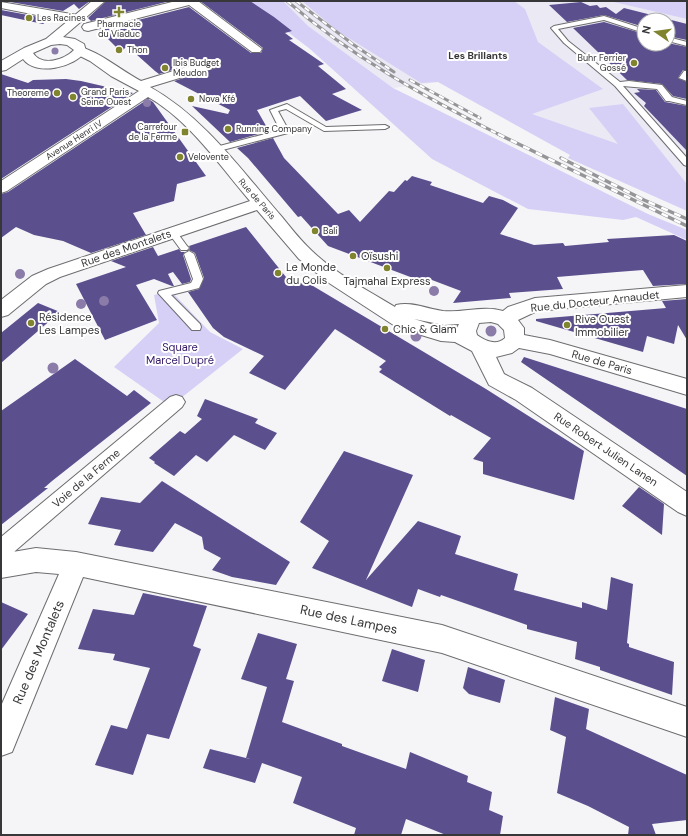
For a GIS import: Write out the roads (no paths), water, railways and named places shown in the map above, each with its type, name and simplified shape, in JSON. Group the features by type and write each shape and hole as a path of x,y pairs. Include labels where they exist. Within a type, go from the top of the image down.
{"street":[{"path":"50,42 99,1"},
{"path":"1,68 29,57 50,64 65,62 77,56 78,47 88,27 107,1"},
{"path":"88,27 190,1 256,49"},
{"path":"1,5 77,19"},
{"path":"1,76 29,57 38,45 50,42 69,42 78,47"},
{"name":"Rue de Paris","path":"78,47 116,73 165,101 180,113 215,150 305,255 336,278 405,323 441,334 456,335 475,343"},
{"name":"Rue de Paris","path":"65,62 116,73"},
{"path":"144,89 214,64"},
{"name":"Avenue Henri IV","path":"1,188 144,89"},
{"name":"Rue des Montalets","path":"2,307 39,280 54,273 260,203"},
{"name":"Rue du Docteur Arnaudet","path":"505,319 515,312 535,305 687,291"},
{"name":"Rue de Paris","path":"378,305 444,318 471,317"},
{"path":"491,315 505,319 514,328 511,344 494,350 475,343 466,331 471,317 491,315"},
{"name":"Rue Robert Julien Lanen","path":"475,343 496,379 524,394 687,505"},
{"name":"Rue de Paris","path":"511,344 550,347 687,387"},
{"name":"Rue Robert Julien Lanen","path":"511,344 509,370 524,394"},
{"name":"Voie de la Ferme","path":"1,559 8,544 176,402"},
{"name":"Rue des Lampes","path":"1,566 36,560 76,564 442,638 687,722"},
{"name":"Rue des Montalets","path":"1,742 76,564"}],"lane":[{"path":"636,28 604,18 554,28 566,42 618,84 687,163"},
{"path":"676,41 687,44"},
{"path":"687,73 683,78 687,79"},
{"path":"618,84 659,87 669,99 687,102"},
{"path":"215,150 285,131 274,110 287,106 324,129 385,128"},
{"path":"173,233 186,251 198,279 195,286 163,293 196,327"}],"railway":[{"path":"287,1 363,58 416,90 499,135"},
{"path":"296,1 354,45 394,72"},
{"path":"410,80 480,118"},
{"path":"499,135 687,226"},
{"path":"561,158 644,200 687,219"}],"place":[{"name":"Pharmacie du Viaduc","path":"119,12"},
{"name":"Les Racines","path":"29,18"},
{"name":"Thon","path":"119,50"},
{"name":"Buhr Ferrier Gossé","path":"634,63"},
{"name":"Ibis Budget Meudon","path":"165,68"},
{"name":"Theoreme","path":"57,93"},
{"name":"Grand Paris Seine Ouest","path":"73,97"},
{"name":"Nova Kfé","path":"191,99"},
{"name":"Running Company","path":"228,129"},
{"name":"Carrefour de la Ferme","path":"185,132"},
{"name":"Velovente","path":"180,157"},
{"name":"Bali","path":"315,231"},
{"name":"Oïsushi","path":"353,256"},
{"name":"Tajmahal Express","path":"387,268"},
{"name":"Le Monde du Colis","path":"278,273"},
{"name":"Résidence Les Lampes","path":"31,323"},
{"name":"Rive Ouest Immobilier","path":"567,325"},
{"name":"Chic & Glam","path":"385,329"}],"district":[{"name":"Les Brillants","path":"478,55"}],"park label":[{"name":"Square Marcel Dupré","path":"180,353"}]}
